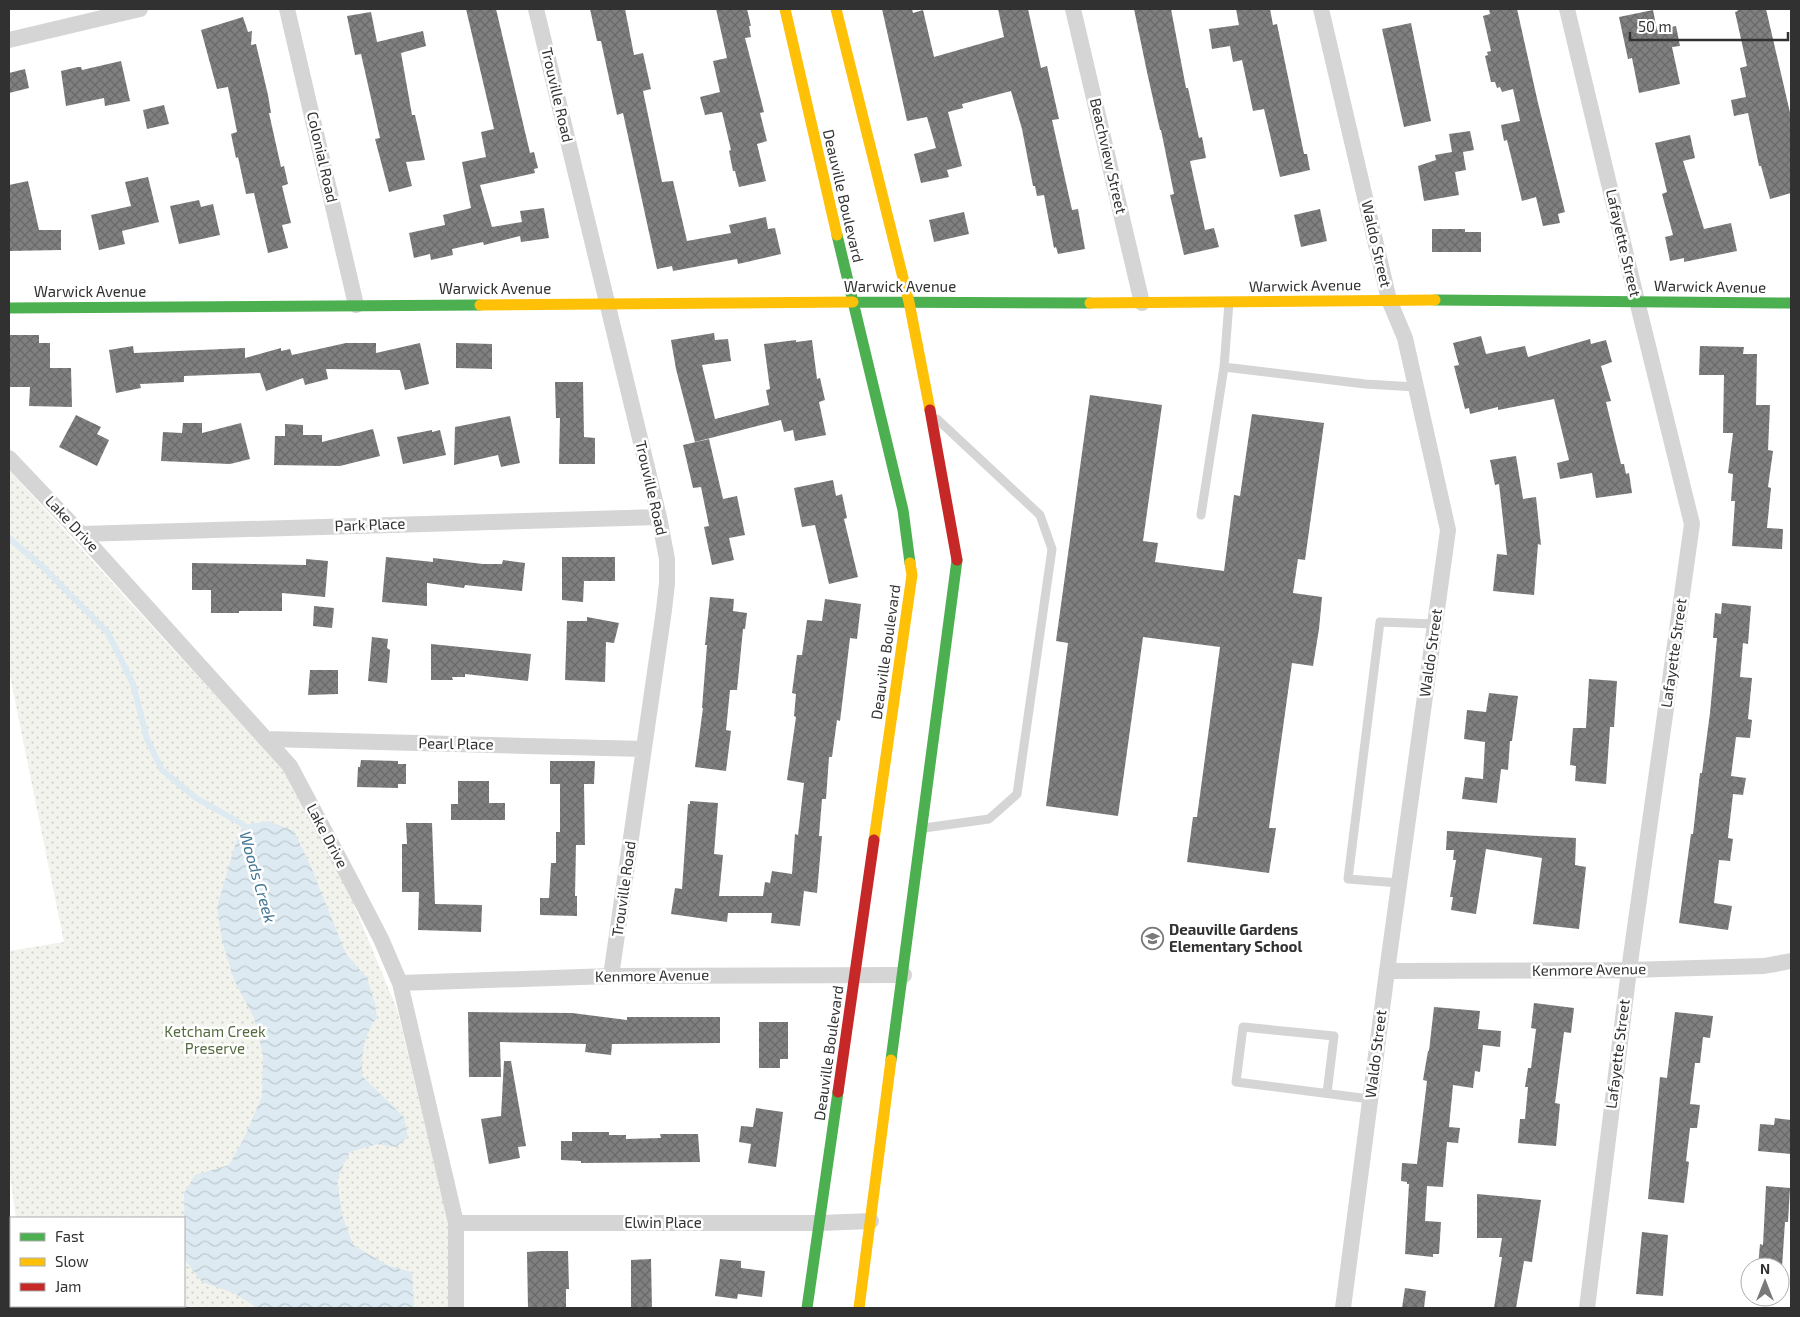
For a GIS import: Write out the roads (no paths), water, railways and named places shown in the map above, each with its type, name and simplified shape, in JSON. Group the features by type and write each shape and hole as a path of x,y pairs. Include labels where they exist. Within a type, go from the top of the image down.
{"street":[{"path":"9,40 140,9"},
{"name":"Colonial Road","path":"287,9 356,305"},
{"name":"Trouville Road","path":"536,9 659,517 667,559 667,583 611,976"},
{"name":"Deauville Boulevard","path":"785,9 852,302 903,510 912,575 807,1308"},
{"path":"836,9 909,302 957,561 948,644 921,828 904,975 859,1308"},
{"name":"Beachview Street","path":"1073,9 1142,303"},
{"name":"Waldo Street","path":"1320,9 1389,300 1404,338 1448,530 1343,1308"},
{"name":"Lafayette Street","path":"1567,9 1692,524 1629,970 1587,1308"},
{"name":"Warwick Avenue","path":"9,308 606,303 1142,303 1389,300 1791,303"},
{"name":"Lake Drive","path":"9,458 81,534 290,766 382,939 400,983 456,1223 456,1308"},
{"name":"Park Place","path":"81,534 659,517"},
{"name":"Pearl Place","path":"267,739 644,748"},
{"name":"Kenmore Avenue","path":"1387,971 1629,970 1764,966 1791,960"},
{"name":"Kenmore Avenue","path":"400,983 611,976 904,975"},
{"name":"Elwin Place","path":"456,1223 820,1223 871,1221"}],"lane":[{"path":"1201,515 1224,367 1229,302"},
{"path":"1224,367 1365,384 1416,387"},
{"path":"921,828 989,819 1017,794 1052,550 1040,515 930,413"},
{"path":"1399,883 1348,879 1380,622 1435,624"},
{"path":"1327,1094 1334,1036 1243,1027 1236,1082 1327,1094 1370,1099"}],"water":[{"path":"268,821 294,831 311,867 346,954 367,978 377,1017 368,1032 364,1045 362,1076 404,1117 408,1137 396,1147 377,1144 350,1152 337,1179 342,1215 353,1245 389,1266 412,1272 414,1308 257,1308 234,1293 202,1282 185,1260 184,1193 195,1175 229,1165 243,1140 262,1097 263,1054 254,1018 234,980 222,940 217,907 236,842 244,825"}],"waterway":[{"name":"Woods Creek","path":"9,538 44,568 108,633 133,684 147,739 162,770 196,798 244,825 246,831"}],"place":[{"name":"Deauville Gardens Elementary School","path":"1153,939"}],"park label":[{"name":"Ketcham Creek Preserve","path":"215,1040"}]}
